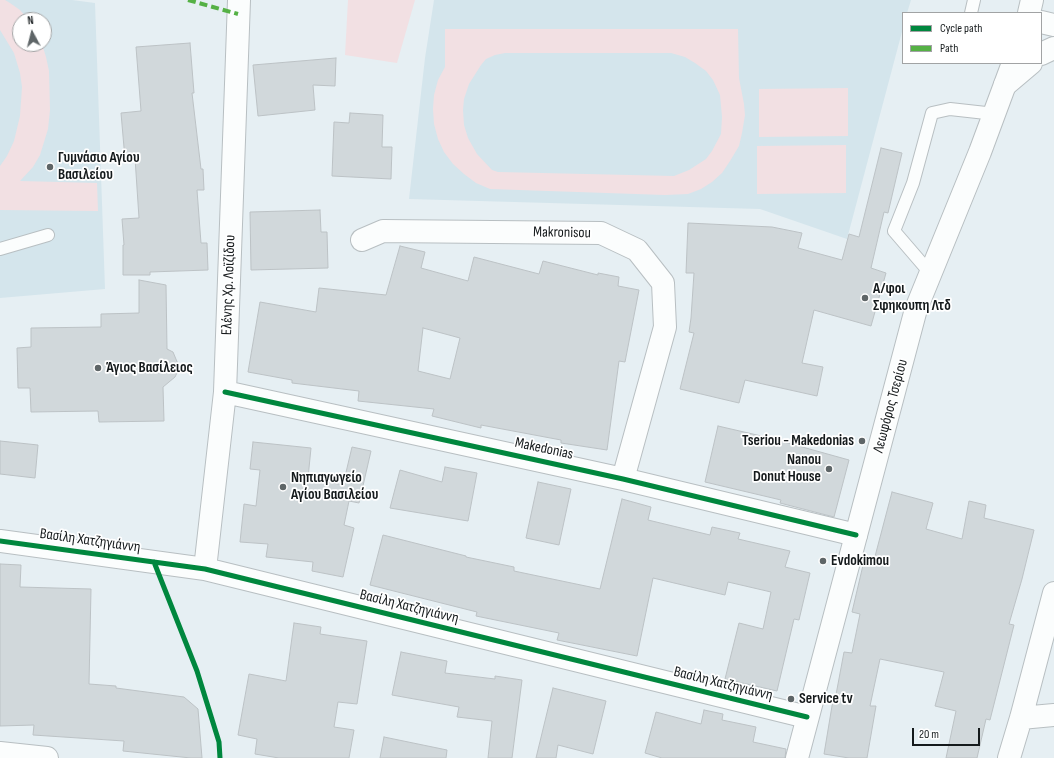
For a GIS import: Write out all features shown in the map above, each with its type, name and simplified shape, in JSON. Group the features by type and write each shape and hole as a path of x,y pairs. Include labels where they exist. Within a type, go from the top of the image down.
{"street":[{"name":"Ελένης Χρ. Λοϊζίδου","path":"205,569 225,392 239,0"},
{"path":"1029,12 1032,0"},
{"path":"1042,22 1054,25"},
{"path":"1042,54 1054,48"},
{"name":"Λεωφόρος Τσερίου","path":"797,758 916,309 995,114 1013,64"},
{"path":"1005,85 1030,64"},
{"name":"Makronisou","path":"362,240 383,231 601,233 637,250 663,283 665,327 623,479"},
{"name":"Makedonias","path":"225,392 623,479 856,535"},
{"name":"Βασίλη Χατζηγιάννη","path":"0,541 205,569 807,717"},
{"path":"1009,758 1054,592"},
{"path":"1021,718 1054,715"},
{"path":"0,753 47,758"}],"lane":[{"path":"971,12 974,0"},
{"path":"931,274 894,231 913,183 932,113 950,109 995,114"},
{"path":"0,249 48,235"}],"shaded area":[{"name":"Γυμνάσιο Αγίου Βασιλείου","path":"0,0 72,0 95,3 105,289 0,298"},
{"path":"0,0 5,0 22,12 12,12 12,50 0,30"},
{"path":"348,0 415,0 397,63 345,55"},
{"path":"434,0 911,0 907,12 902,12 902,32 847,239 760,209 409,199 425,58"},
{"path":"445,29 738,29 739,78 745,115 739,146 722,173 701,189 688,194 665,195 490,189 476,183 453,164 444,152 438,139 434,124 434,95 438,80 445,67","holes":["505,53 671,53 685,57 706,71 713,80 720,95 722,117 721,134 706,159 689,170 674,176 498,172 492,170 477,154 468,138 464,125 464,99 469,84 481,65 486,59 495,55"]},
{"path":"44,52 49,71 50,110 48,129 40,155 33,167 20,181 97,183 98,211 0,210 0,166 7,156 14,141 20,116 22,87 20,73 14,53"},
{"path":"848,88 848,136 759,137 759,89"},
{"path":"846,145 846,193 757,194 757,146"}],"building":[{"path":"190,43 194,93 192,93 201,169 203,169 204,190 197,190 201,243 207,243 208,270 150,272 150,275 123,275 124,245 122,219 139,218 135,158 125,159 121,113 141,111 136,47"},
{"path":"336,58 335,86 313,85 315,110 258,116 253,65"},
{"path":"350,113 383,115 382,147 392,147 391,179 332,176 334,122 349,123"},
{"path":"881,148 902,153 888,213 884,212 871,268 886,273 871,326 814,310 802,363 823,367 817,396 745,380 739,403 680,389 694,333 689,332 694,273 686,273 688,223 772,227 802,233 798,248 842,260 849,234 859,237"},
{"path":"320,210 321,232 327,232 328,268 251,270 250,212"},
{"path":"400,246 425,252 421,268 468,281 474,257 539,274 543,261 598,275 598,273 619,277 618,286 639,290 625,362 619,361 607,450 561,443 561,440 481,425 481,428 432,416 434,409 358,401 359,391 292,383 292,380 248,372 260,302 316,312 319,288 386,295","holes":["423,328 460,338 450,379 418,371"]},
{"name":"Άγιος Βασίλειος","path":"139,280 166,285 167,349 173,352 178,364 178,371 175,377 163,387 164,421 99,422 98,411 31,412 30,388 18,388 17,348 31,347 31,328 101,327 101,314 139,313"},
{"path":"718,426 770,438 849,460 834,517 780,503 781,500 705,482"},
{"path":"0,441 38,445 35,478 0,474"},
{"path":"253,442 311,448 308,478 343,485 352,447 371,451 359,503 349,501 344,525 354,528 343,577 312,571 313,562 266,557 268,544 240,542 244,504 256,506 260,470 250,469"},
{"path":"445,467 477,473 468,521 390,508 400,470 442,482"},
{"path":"538,482 571,489 559,545 526,538"},
{"path":"892,492 933,503 926,529 962,539 969,501 986,505 984,518 1034,530 1009,624 1014,625 990,720 986,719 977,758 946,758 956,711 935,706 944,672 880,659 870,706 876,706 867,758 849,758 824,754 833,700 835,700 844,652 852,653 860,614 852,612 864,561 873,564"},
{"path":"622,499 651,507 648,520 710,535 712,527 740,533 738,539 790,551 785,567 810,573 799,620 794,619 777,691 725,679 739,623 763,629 771,592 728,582 725,595 653,578 637,656 557,640 559,633 476,616 477,612 370,585 383,535 466,557 514,567 514,571 600,589"},
{"path":"0,564 21,565 20,587 91,589 89,684 116,686 116,688 184,697 198,709 202,758 123,751 124,741 33,735 34,725 0,726"},
{"path":"294,623 321,627 320,634 367,641 357,704 338,702 334,727 354,730 349,758 279,758 255,754 257,739 238,735 249,674 286,681"},
{"path":"401,652 447,661 445,673 495,679 495,676 522,680 512,758 488,758 492,721 457,717 459,707 392,695"},
{"path":"553,688 606,701 593,754 558,745 556,758 536,758"},
{"path":"704,710 723,714 722,720 756,727 753,742 786,749 785,758 662,758 645,753 656,712 701,724"},
{"path":"384,737 447,750 446,758 380,758"}],"marked path":[{"path":"188,0 238,14"}],"cycle path":[{"path":"225,392 623,479 856,535"},
{"path":"0,541 205,569 807,717"},
{"path":"154,562 197,671 219,742 220,758"}],"place":[{"name":"Γυμνάσιο Αγίου Βασιλείου","path":"50,167"},
{"name":"Α/φοι Σφηκουπη Λτδ","path":"865,298"},
{"name":"Άγιος Βασίλειος","path":"98,368"},
{"name":"Tseriou - Makedonias","path":"862,441"},
{"name":"Nanou Donut House","path":"829,469"},
{"name":"Νηπιαγωγείο Αγίου Βασιλείου","path":"283,487"},
{"name":"Evdokimou","path":"823,561"},
{"name":"Service tv","path":"791,699"}]}
